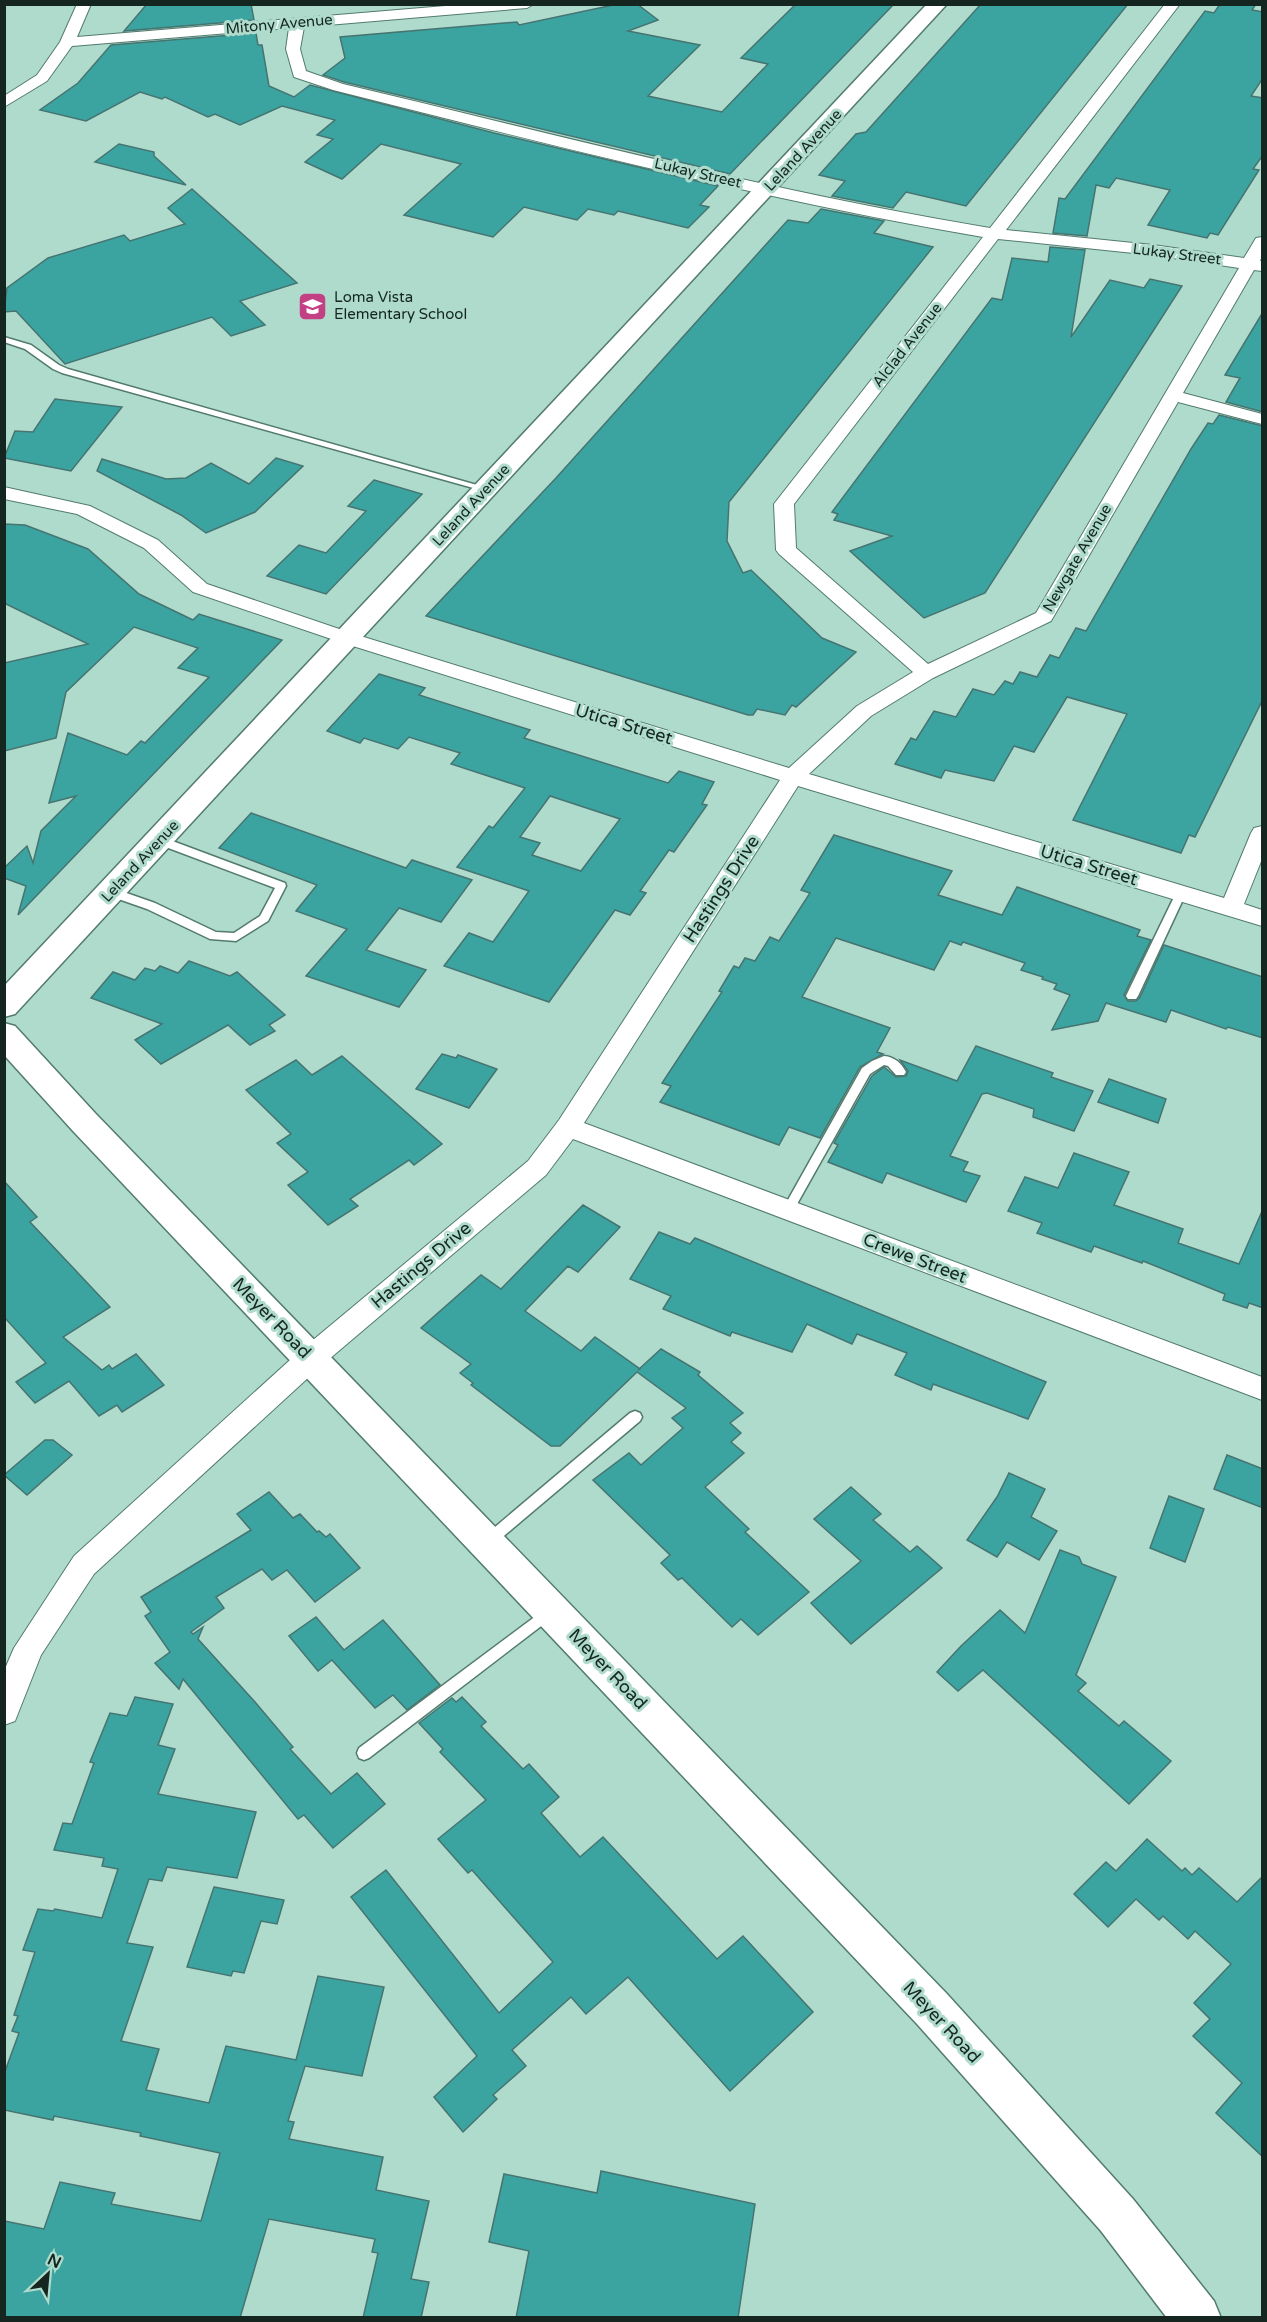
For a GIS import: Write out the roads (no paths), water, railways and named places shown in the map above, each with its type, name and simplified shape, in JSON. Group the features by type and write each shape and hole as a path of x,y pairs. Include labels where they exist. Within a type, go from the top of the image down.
{"street":[{"path":"4,103 42,78 67,42 84,4"},
{"path":"321,21 343,4"},
{"name":"Mitony Avenue","path":"67,42 527,4"},
{"name":"Leland Avenue","path":"4,1006 938,4"},
{"name":"Alclad Avenue","path":"926,673 786,550 784,504 1173,4"},
{"name":"Lukay Street","path":"297,23 292,49 299,74 338,87 766,190 899,218 994,234 1256,264"},
{"name":"Newgate Avenue","path":"793,777 864,711 926,673 1044,617 1170,395 1256,264 1263,242"},
{"path":"1170,395 1263,419"},
{"name":"Utica Street","path":"4,493 83,510 151,544 200,588 347,638 793,777 1263,918"},
{"name":"Hastings Drive","path":"4,1711 29,1648 84,1565 311,1358 537,1168 568,1127 793,777"},
{"path":"1231,908 1263,833"},
{"name":"Meyer Road","path":"4,1034 84,1122 932,2009 1117,2215 1197,2318"},
{"name":"Crewe Street","path":"568,1127 1263,1389"}],"lane":[{"path":"4,339 28,347 65,371 487,489"},
{"path":"111,892 152,906 214,936 236,937 264,918 281,886 159,840"},
{"path":"1132,996 1181,893"},
{"path":"788,1210 866,1071 878,1061 887,1060 894,1063 900,1072"},
{"path":"486,1542 635,1417"},
{"path":"364,1753 552,1611"}],"place":[{"name":"Loma Vista Elementary School","path":"313,306"}]}
